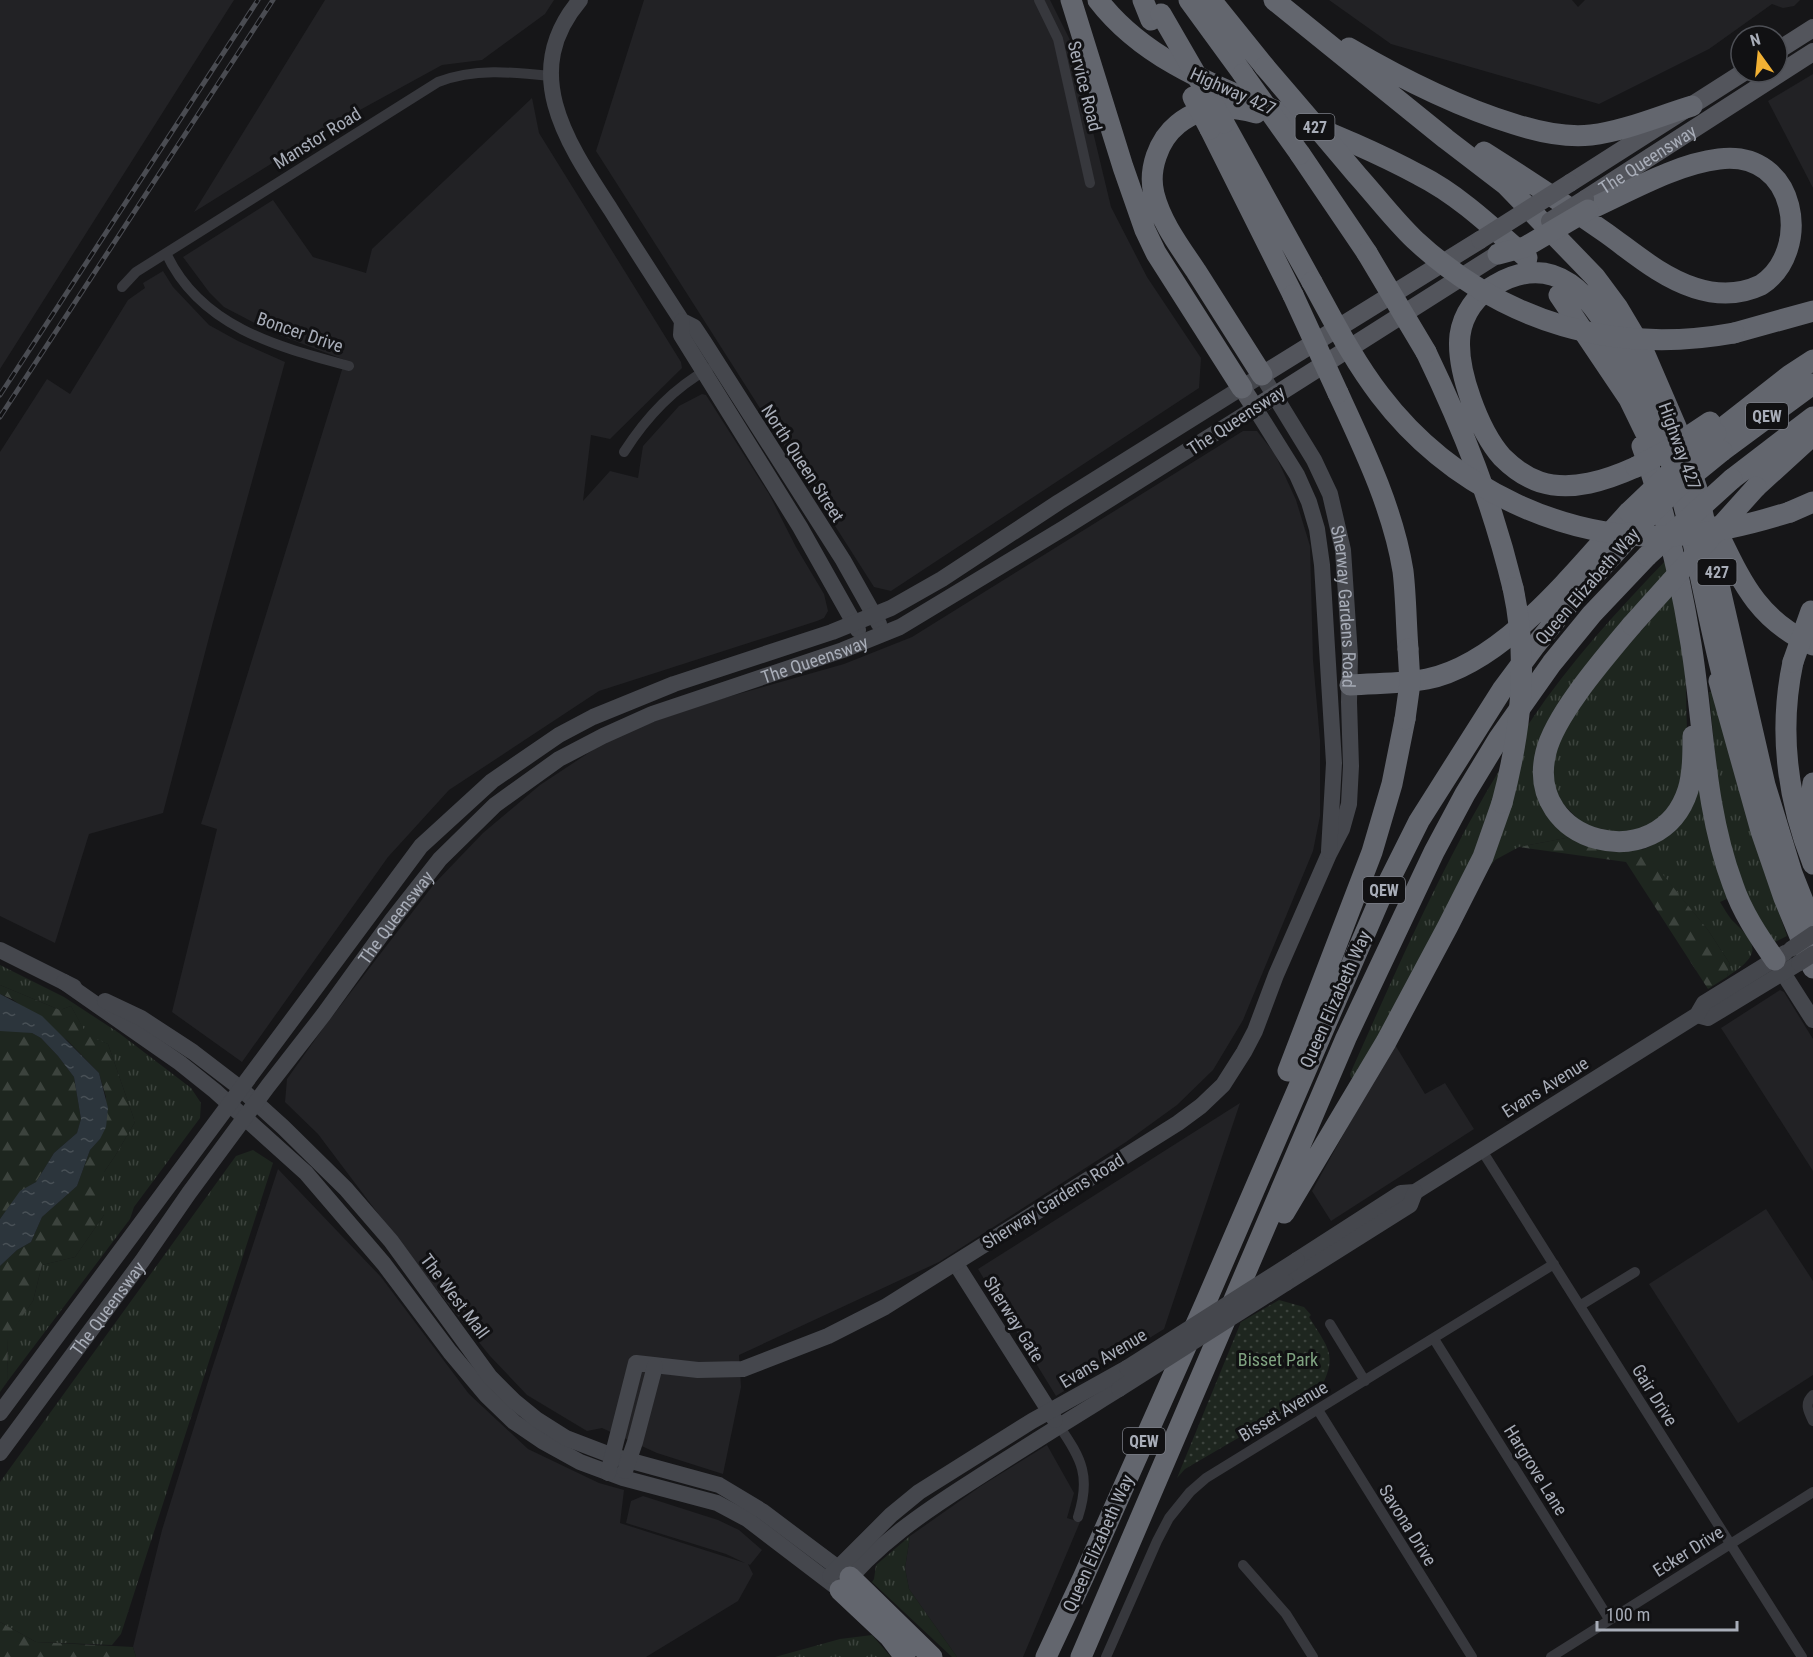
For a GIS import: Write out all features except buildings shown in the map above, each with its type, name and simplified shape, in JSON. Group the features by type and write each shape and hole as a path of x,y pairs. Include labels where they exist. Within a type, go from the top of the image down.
{"highway":[{"path":"1071,0 1122,167 1145,230 1156,253 1242,388"},
{"name":"Highway 427","path":"1098,0 1136,40 1159,56 1210,84 1355,144 1422,176 1446,191 1530,261"},
{"path":"1143,0 1154,11 1217,126 1358,363 1396,415 1440,458 1503,498 1572,524 1611,533 1684,535 1711,532 1739,527 1790,512 1813,502"},
{"path":"1189,0 1300,154 1367,253 1425,352 1451,404 1495,517 1518,611 1521,643 1519,732 1502,803 1483,857 1386,1042 1247,1272"},
{"path":"1211,0 1265,68 1413,238 1447,266 1487,293 1548,321 1598,335 1654,341 1710,338 1813,311"},
{"path":"1282,6 1402,79 1492,117 1540,132 1576,136 1597,134 1692,106"},
{"name":"427","path":"1282,6 1364,74"},
{"path":"1364,74 1534,185 1649,264 1694,287 1732,293 1755,288 1768,282 1785,269 1794,254 1799,241 1801,224 1798,208 1787,184 1765,166 1740,159 1719,159 1674,172 1586,205 1525,247 1498,254"},
{"name":"Highway 427","path":"1364,74 1506,184 1602,285 1643,350 1677,429 1697,489 1765,785 1792,873 1813,926"},
{"path":"1262,375 1162,215 1153,186 1157,154 1167,135 1187,117 1212,108 1223,107 1238,107 1355,144"},
{"path":"1205,1304 1211,1261 1309,1020 1372,852 1392,784 1410,683 1402,570 1389,514 1358,436 1217,126"},
{"path":"1723,693 1723,678 1670,458 1646,399 1607,326 1591,302 1581,291 1562,279 1550,275 1524,273 1494,285 1482,294 1464,320 1460,349 1470,395 1483,427 1502,457 1529,478 1553,485 1602,481 1636,467 1668,450 1716,435 1767,383 1790,375 1813,360"},
{"name":"Highway 427","path":"1559,295 1629,399 1645,431 1668,491 1748,788 1794,924 1796,961"},
{"path":"1616,381 1652,478 1674,558 1691,645 1708,772 1724,858 1733,887 1748,919 1796,961"},
{"name":"Queen Elizabeth Way","path":"1046,1657 1205,1304 1378,901 1419,821 1503,690 1636,517 1679,486 1716,435 1813,384"},
{"name":"Queen Elizabeth Way","path":"1081,1657 1346,1038 1434,852 1499,738 1552,663 1592,614 1647,556 1732,479 1813,417"},
{"path":"1691,645 1693,748 1691,773 1688,791 1675,814 1659,830 1629,842 1599,841 1580,833 1560,816 1552,804 1543,776 1546,751 1558,723 1610,651 1632,625 1756,487 1813,435"},
{"path":"1697,489 1747,590 1766,614 1794,636 1813,645"},
{"path":"1349,693 1427,679 1458,668 1495,648 1636,517"},
{"path":"1812,608 1793,662 1785,717 1786,758 1796,815 1813,864"},
{"path":"1813,783 1810,806 1813,834"},
{"path":"838,1578 905,1657"},
{"path":"838,1578 932,1657"}],"main road":[{"name":"North Queen Street","path":"580,0 568,15 556,41 550,76 555,111 572,149 682,321 694,327 710,367 865,641"},
{"path":"1789,43 1813,28"},
{"name":"The Queensway","path":"1586,205 1813,52"},
{"name":"The Queensway","path":"0,1413 421,846 466,803 517,762 559,735 593,717 694,677 854,623 891,608 942,579 1059,502 1729,82"},
{"name":"The Queensway","path":"0,1453 244,1118 324,1014 392,920 440,859 471,826 495,805 559,759 603,736 675,705 884,634 938,604 1255,408 1498,254"},
{"name":"North Queen Street","path":"710,367 843,560 884,634"},
{"name":"Sherway Gardens Road","path":"618,1467 636,1363 680,1369 731,1370 754,1365 854,1324 956,1263 1178,1123 1201,1106 1223,1085 1255,1031 1276,975 1342,829 1349,804 1351,766 1350,636 1344,561 1330,494 1314,460 1262,375"},
{"name":"Sherway Gardens Road","path":"1242,388 1297,475 1309,502 1317,529 1322,566 1334,763 1329,854"},
{"path":"675,705 693,688 694,677"},
{"path":"1329,694 1349,693"},
{"name":"Evans Avenue","path":"838,1578 918,1517 1127,1368 1401,1193 1415,1192 1697,1015 1704,1003 1796,961 1813,934"},
{"name":"The West Mall","path":"0,950 141,1018 193,1052 240,1088 361,1206 391,1242 490,1377 513,1401 536,1419 618,1467"},
{"path":"1796,961 1813,1020"},
{"name":"The West Mall","path":"64,982 180,1063 306,1173 384,1264 450,1352 487,1396 514,1422 580,1462 719,1485 762,1511 838,1578"},
{"name":"Evans Avenue","path":"1054,1419 1119,1389 1410,1205 1415,1192"},
{"name":"Sherway Gate","path":"956,1263 1054,1419"},
{"path":"618,1467 655,1366"}],"street":[{"name":"Service Road","path":"1039,0 1058,39 1090,183"},
{"name":"Manstor Road","path":"122,287 136,272 438,82 455,75 480,72 550,76"},
{"name":"Boncer Drive","path":"166,254 190,292 230,323 281,348 349,366"},
{"path":"624,452 634,436 664,402 710,367"},
{"name":"Gair Drive","path":"1481,1149 1581,1305 1799,1656"},
{"name":"Bisset Avenue","path":"1106,1657 1157,1540 1169,1518 1190,1492 1222,1467 1554,1264"},
{"path":"1581,1305 1635,1272"},
{"path":"1330,1324 1365,1381"},
{"name":"Hargrove Lane","path":"1434,1339 1610,1619"},
{"path":"1813,1395 1807,1405 1813,1421"},
{"name":"Savona Drive","path":"1318,1410 1472,1657"},
{"path":"1054,1419 1084,1471 1084,1492 1077,1517"},
{"name":"Ecker Drive","path":"1551,1657 1813,1492"},
{"path":"1243,1565 1286,1614 1313,1657"}],"shaded area":[{"path":"0,0 234,0 0,369"},
{"path":"325,0 554,0 545,14 482,60 442,65 338,122 194,212"},
{"path":"644,0 1050,0 1072,44 1111,207 1147,277 1201,358 1199,388 891,591 874,587 596,151"},
{"path":"1329,0 1572,0 1578,7 1585,0 1800,0 1794,6 1783,8 1772,4 1744,24 1729,24 1729,35 1709,49 1599,104 1391,44"},
{"path":"1813,74 1813,188 1768,101"},
{"path":"532,98 539,133 681,362 682,368 610,439 591,435 583,501 610,471 638,478 643,446 679,406 702,394 706,395 769,494 796,547 824,594 828,611 824,618 817,621 599,691 449,790 388,857 242,1062 172,1012 217,829 201,824 345,360 274,333 224,307 209,292 183,257 273,200 313,257 366,273 372,249"},
{"path":"163,271 173,287 209,325 285,362 163,813 89,834 55,943 0,916 0,452 47,379 70,394 128,300 145,288 143,283"},
{"path":"1243,431 1257,431 1275,454 1296,500 1310,546 1313,660 1320,740 1320,816 1313,851 1243,1020 1213,1070 1177,1105 1126,1142 939,1262 739,1355 741,1387 723,1474 657,1453 602,1428 587,1431 527,1395 490,1356 419,1268 318,1134 285,1102 287,1079 324,1027 434,884 483,833 540,785 608,740 685,709 844,664 912,637"},
{"path":"1780,990 1784,992 1813,1039 1813,1171 1721,1028"},
{"path":"1394,1043 1425,1094 1445,1083 1474,1129 1331,1221 1312,1191"},
{"path":"1240,1103 1164,1329 1056,1396 978,1269"},
{"path":"278,1169 381,1277 469,1394 528,1449 599,1483 624,1490 620,1523 745,1563 726,1554 626,1523 631,1501 643,1496 718,1520 739,1530 762,1550 750,1565 748,1564 753,1574 738,1601 646,1657 136,1657 133,1647 162,1530"},
{"path":"1766,1209 1813,1281 1813,1375 1738,1423 1649,1284"},
{"path":"1047,1445 1074,1493 1067,1518 1080,1522 1023,1657 957,1657 909,1589 905,1568 910,1536 981,1486"}],"green space":[{"path":"1668,558 1671,576 1538,751 1571,837 1519,847 1495,860 1440,929 1354,1078 1351,1078 1350,1074 1390,983 1432,894 1478,806 1503,764 1545,700 1578,657"},
{"path":"1675,592 1685,656 1686,773 1666,816 1632,835 1590,831 1554,795 1554,743 1607,670"},
{"path":"1714,691 1753,838 1787,936 1771,944 1740,875 1725,822 1709,692"},
{"path":"1698,780 1731,897 1720,902 1752,944 1751,956 1727,977 1730,964 1708,930 1642,850 1663,838 1680,822 1691,803"},
{"path":"1571,837 1597,849 1622,851 1642,849 1708,930 1730,964 1727,977 1708,989 1626,862 1519,847"},
{"path":"0,965 64,997 119,1033 191,1088 201,1103 200,1118 134,1207 130,1219 7,1382 8,1336 33,1301 42,1265 75,1257 104,1215 104,1172 135,1122 108,1044 87,1036 71,1006 60,1010 0,985"},
{"path":"0,985 60,1010 71,1006 87,1035 108,1044 135,1122 104,1172 104,1215 75,1257 42,1265 33,1301 8,1337 7,1382 0,1392 0,1266 17,1250 31,1242 42,1217 77,1186 90,1150 100,1139 106,1097 99,1073 68,1041 12,999 0,994"},
{"path":"0,1031 32,1033 41,1038 58,1056 74,1077 81,1119 77,1133 54,1153 36,1182 20,1192 0,1219"},
{"path":"253,1150 273,1163 121,1634 112,1645 36,1642 0,1622 0,1482 236,1156"},
{"name":"Bisset Park","path":"1279,1300 1304,1307 1311,1315 1309,1317 1326,1345 1330,1360 1329,1369 1319,1391 1185,1469 1177,1478 1241,1322"},
{"path":"910,1536 905,1568 909,1589 957,1657 952,1657 872,1582 876,1565"},
{"path":"0,1622 36,1642 133,1647 136,1657 0,1657"},
{"path":"872,1635 891,1657 775,1657 840,1639"}],"water":[{"path":"0,994 42,1016 99,1073 108,1108 106,1127 100,1139 90,1150 77,1186 42,1217 31,1242 17,1250 0,1266 0,1219 20,1191 36,1182 54,1153 77,1133 81,1119 74,1077 58,1056 41,1038 32,1033 0,1031"}],"railway":[{"path":"0,395 258,0"},
{"path":"0,417 273,0"}]}
